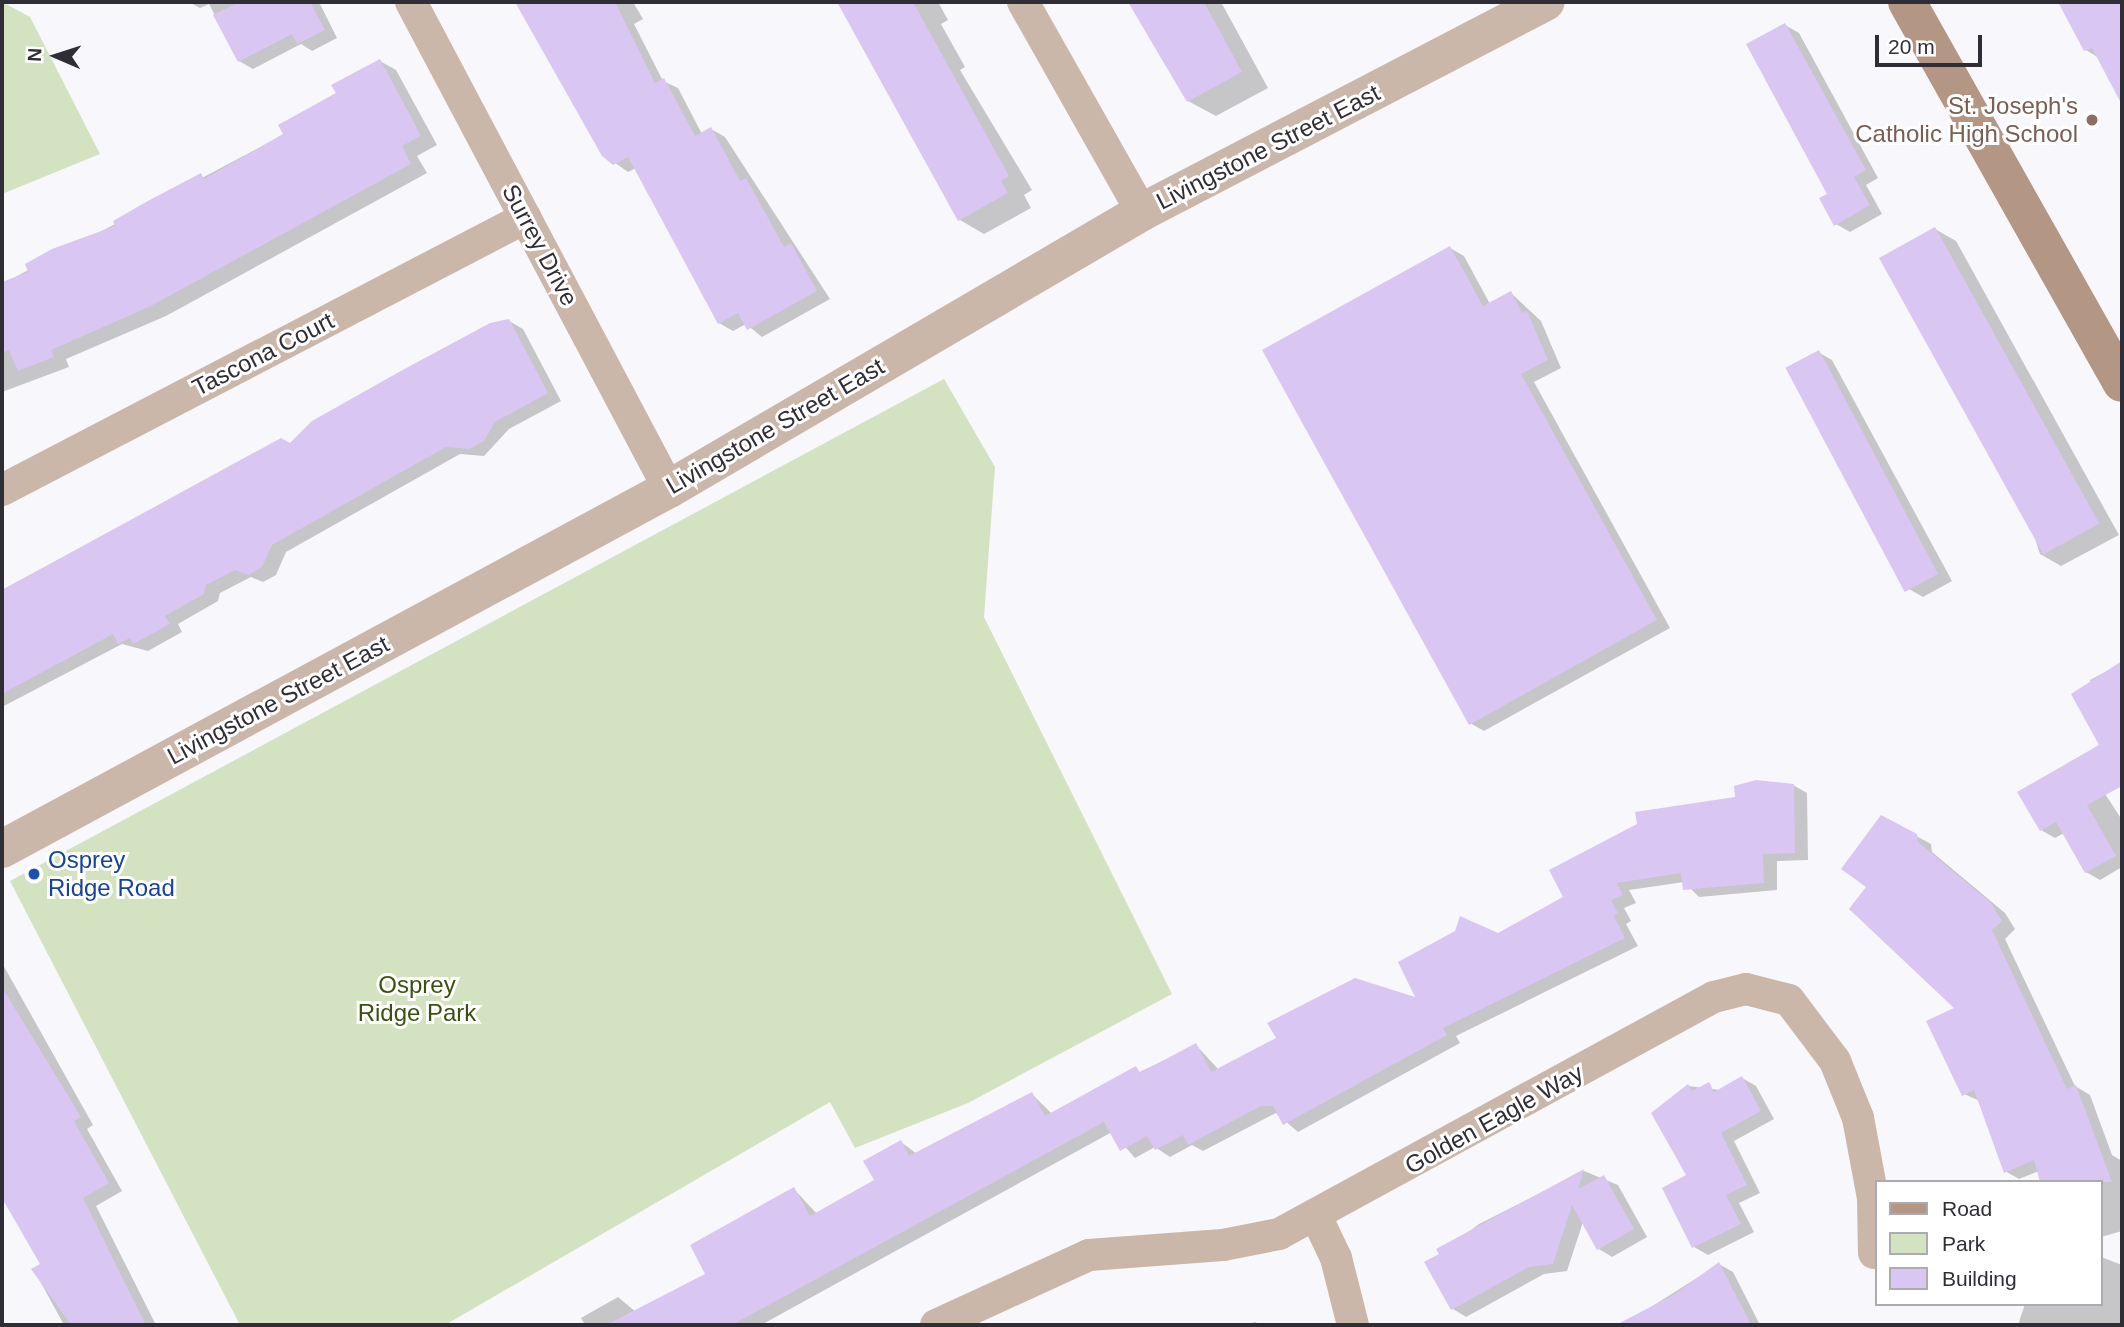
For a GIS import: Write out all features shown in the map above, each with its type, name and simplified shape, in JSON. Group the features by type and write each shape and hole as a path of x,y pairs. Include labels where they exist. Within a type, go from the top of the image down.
{"main road":[{"path":"1907,2 2122,383"}],"street":[{"name":"Surrey Drive","path":"411,2 669,489"},
{"path":"1023,2 1142,212"},
{"name":"Livingstone Street East","path":"2,849 669,489 1142,212 1546,2"},
{"name":"Tascona Court","path":"2,490 525,218"},
{"name":"Golden Eagle Way","path":"936,1325 1090,1255 1223,1245 1317,1218 1714,997 1746,989 1789,1000 1836,1061 1858,1118 1873,1198 1874,1253"},
{"path":"1317,1218 1336,1258 1353,1325"}],"green space":[{"path":"2,2 30,17 100,154 2,194"},
{"name":"Osprey Ridge Park","path":"944,379 995,467 984,617 1172,994 968,1103 855,1148 830,1102 445,1325 240,1325 10,881"}],"building":[{"path":"239,2 310,2 325,30 297,44 292,34 238,62 213,15"},
{"path":"515,2 615,2 655,83 664,78 695,136 711,127 740,181 746,178 784,247 791,243 817,291 747,330 738,313 718,324 628,157 613,165 602,156"},
{"path":"837,2 913,2 1009,176 1001,181 1008,193 958,221"},
{"path":"1128,2 1204,2 1242,72 1187,102"},
{"path":"2058,2 2122,2 2122,105 2092,48 2084,51"},
{"path":"1785,23 1866,170 1854,177 1870,205 1834,226 1819,198 1827,194 1746,44"},
{"path":"380,59 421,136 402,146 411,164 149,307 51,350 54,357 18,371 9,350 2,353 2,282 28,272 25,264 52,249 115,226 113,221 146,202 201,173 204,179 283,134 278,125 336,93 331,85"},
{"path":"1935,227 2099,523 2043,555 1879,258"},
{"path":"1450,246 1483,306 1511,291 1522,313 1527,311 1548,360 1521,374 1657,620 1469,725 1262,350"},
{"path":"509,319 548,393 495,422 484,441 469,449 446,447 272,545 262,567 248,575 235,570 206,585 204,594 165,616 170,624 133,644 130,638 118,644 113,634 2,694 2,590 281,438 290,443 312,421 490,323"},
{"path":"1819,350 1938,574 1905,592 1785,368"},
{"path":"2122,661 2122,786 2087,805 2116,856 2085,873 2056,822 2040,831 2017,792 2099,745 2071,694"},
{"path":"1756,780 1794,784 1795,853 1763,854 1764,883 1683,890 1681,873 1617,883 1623,895 1611,900 1618,913 1614,916 1625,938 1443,1028 1447,1035 1283,1125 1273,1106 1261,1106 1188,1145 1183,1135 1155,1150 1147,1136 1120,1151 1104,1122 732,1325 606,1325 705,1274 690,1245 794,1187 810,1216 874,1180 863,1161 901,1140 909,1156 1032,1092 1045,1116 1136,1066 1140,1073 1196,1043 1211,1072 1276,1038 1267,1023 1355,978 1415,997 1398,962 1455,931 1460,916 1498,933 1563,897 1549,870 1637,824 1635,812 1735,797 1734,786"},
{"path":"1881,815 1917,834 1918,842 1991,903 2002,921 1992,930 2067,1089 2076,1085 2112,1182 2039,1180 2034,1160 2004,1173 1974,1090 1962,1096 1926,1021 1954,1008 1849,909 1866,887 1841,869"},
{"path":"2,987 81,1117 74,1121 109,1183 83,1198 146,1325 71,1325 31,1269 40,1264 2,1198"},
{"path":"1742,1076 1761,1111 1721,1133 1747,1185 1726,1195 1741,1224 1692,1248 1662,1188 1686,1175 1651,1113 1688,1084 1692,1091 1709,1082 1714,1092"},
{"path":"1584,1169 1578,1189 1604,1175 1634,1229 1597,1250 1572,1205 1553,1264 1529,1267 1451,1310 1424,1262 1439,1254 1436,1249"},
{"path":"1719,1262 1751,1325 1616,1325 1675,1294"}],"place":[{"name":"St. Joseph's Catholic High School","path":"2092,120"},
{"name":"Osprey Ridge Road","path":"34,874"}]}
